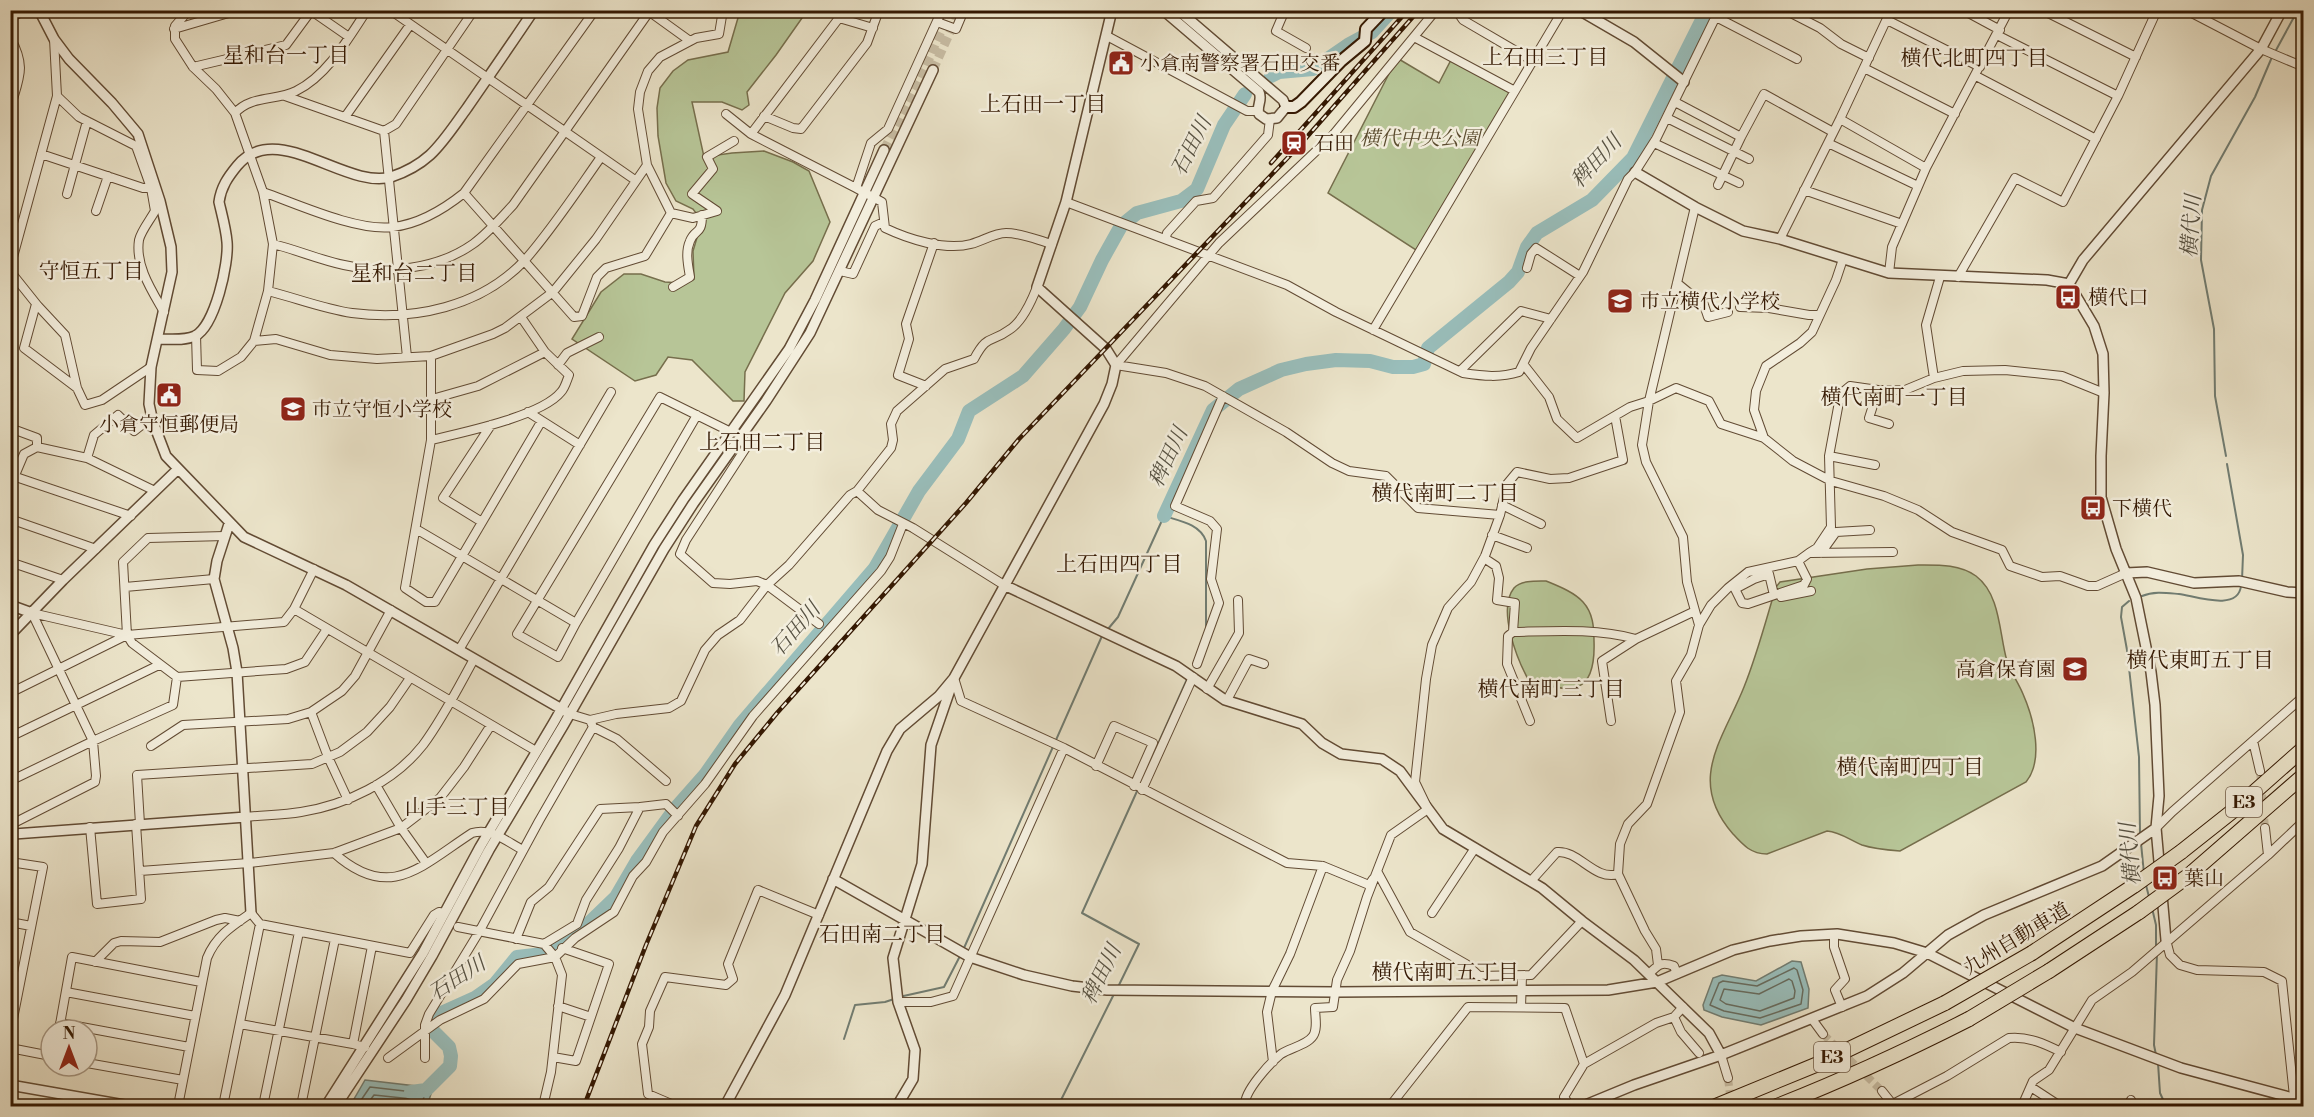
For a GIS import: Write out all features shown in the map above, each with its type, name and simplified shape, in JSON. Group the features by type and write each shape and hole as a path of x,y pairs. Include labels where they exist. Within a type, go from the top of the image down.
{"highway":[{"name":"九州自動車道","path":"1716,1107 1829,1059 1945,1003 2032,953 2181,852 2234,810 2304,748"},
{"name":"E3","path":"1777,1107 1909,1050 1969,1019 2049,971 2139,912 2188,876 2304,775"}],"main road":[{"path":"1286,107 1294,107 1301,102 1341,61 1365,41 1366,30 1384,10"}],"street":[{"path":"10,17 23,10"},
{"path":"39,10 54,39 69,60 112,103 138,134 148,162 171,247 172,272 151,368 149,390 152,417 166,456 244,537 314,569 391,610 565,712 592,723 617,739 666,781"},
{"path":"189,10 174,29 174,39 193,67 216,89 235,113 263,192 273,244 268,291 254,341 241,357 218,371 197,370 196,335"},
{"path":"174,29 239,10"},
{"path":"285,96 311,82 349,37 367,10"},
{"path":"390,10 635,180"},
{"path":"384,131 396,124 474,10"},
{"path":"158,339 181,339 196,335 208,322 215,309 227,243 219,202 221,189 240,161 250,154 280,149 296,152 350,172 377,178 389,177 413,168 432,153 534,10"},
{"path":"263,192 349,222 373,227 394,227 426,217 445,208 464,193 595,10"},
{"path":"671,213 647,165 638,109 640,92 648,71 660,57 690,41 719,34 723,10"},
{"path":"764,116 801,129 867,43 879,10"},
{"path":"860,190 871,143 888,129 942,10"},
{"path":"937,22 956,29 964,10"},
{"path":"425,1058 425,1029 429,1014 479,932 592,723 616,714 669,708 681,701 705,651 718,635 740,621 767,585 789,565 850,495 857,491 891,448 893,440 891,424 897,411 945,369 974,359 983,343 1012,328 1030,306 1066,202 1112,10"},
{"path":"1163,10 1259,92 1261,98 1258,111"},
{"path":"1178,10 1283,100 1286,107 1277,118 1270,119 1262,116 1258,111"},
{"path":"1285,10 1276,31 1306,48"},
{"path":"899,1106 913,1079 915,1050 898,1002 893,958 921,864 931,745 954,678 1104,404 1116,365 1209,255 1333,135 1436,10"},
{"path":"1456,10 1463,20 1533,61"},
{"path":"1373,330 1563,10"},
{"path":"1579,10 1634,42 1684,82"},
{"path":"1785,10 1869,58"},
{"path":"1963,10 1998,33 2118,96"},
{"path":"1889,273 1892,248 1926,168 2009,10"},
{"path":"2042,10 2136,57"},
{"path":"1958,278 2015,178 2063,202 2118,96 2157,10"},
{"path":"2186,10 2265,51 2304,67"},
{"path":"2068,284 2084,260 2265,51 2282,10"},
{"path":"2297,10 2304,11"},
{"path":"193,67 286,45 310,11 349,37"},
{"path":"273,244 343,265 398,270 431,264 461,250 471,245 513,206 648,11 690,41"},
{"path":"1779,239 1840,119 1889,13 1980,67"},
{"path":"751,134 840,14 873,28"},
{"path":"1066,202 1287,285 1373,330 1460,371 1486,377 1506,376 1520,372 1531,348 1580,276 1628,179 1654,143 1717,14 1797,58"},
{"path":"345,117 410,25"},
{"path":"1107,36 1247,111 1258,111"},
{"path":"1414,37 1515,92"},
{"path":"10,38 20,54 22,68 10,109"},
{"path":"54,39 57,96 10,270 36,304 65,335 78,388 85,405 102,400 151,368"},
{"path":"1864,68 1955,114"},
{"path":"326,1107 402,988 444,913 663,549 798,353 840,271 933,70"},
{"path":"1976,76 2096,139"},
{"path":"1718,185 1764,94 1833,132"},
{"path":"57,96 80,117 136,146 151,188 155,211 139,239 140,259 146,279 164,312"},
{"path":"235,113 250,102 265,97 285,96 384,131"},
{"path":"1675,102 1741,136"},
{"path":"726,114 751,134 882,202 885,228 907,239 968,245 1006,233 1052,244"},
{"path":"1667,118 1749,159"},
{"path":"1166,238 1167,233 1196,201 1213,198 1268,135 1270,119"},
{"path":"1840,119 1926,168"},
{"path":"67,194 87,121"},
{"path":"384,131 407,357"},
{"path":"671,213 693,218 717,211 692,194 712,169 707,157 734,141"},
{"path":"1654,143 1739,183"},
{"path":"1828,143 1918,186"},
{"path":"336,1107 406,1000 536,751 565,712 654,545 801,329 860,190 884,150"},
{"path":"42,154 143,188 151,188"},
{"path":"268,291 350,312 403,315 428,312 464,301 494,285 524,260 564,210 601,157"},
{"path":"254,341 276,339 330,355 377,359 430,356 493,334 554,292 596,239 647,165"},
{"path":"833,879 970,957 1024,975 1072,986 1107,990 1336,992 1608,990 1657,982 1733,950 1770,941 1834,934 1894,943 1927,953 2075,1028 2181,1068 2297,1102 2282,981 2264,972 2197,970 2180,965 2170,955 2166,940 2156,828 2159,796 2155,705 2136,598 2116,549 2101,497 2103,354 2094,326 2068,284 2047,280 1958,278 1889,273 1779,239 1743,231 1695,207 1635,172"},
{"path":"96,212 108,176"},
{"path":"1804,190 1902,224"},
{"path":"464,193 574,317 582,316 597,277 606,268 645,256 671,213"},
{"path":"1695,207 1649,401 1642,452 1683,537 1687,582 1699,625"},
{"path":"673,286 690,277 687,261 688,245 702,226 702,215"},
{"path":"840,271 853,274 875,226 884,222"},
{"path":"926,386 898,375 909,339 906,324 934,243"},
{"path":"1527,268 1531,254 1536,248 1580,276"},
{"path":"1764,438 1754,410 1756,391 1766,366 1812,332 1836,280 1842,259"},
{"path":"1934,378 1926,325 1940,277"},
{"path":"1677,283 1704,305 1708,317 1728,312"},
{"path":"1037,287 1106,349 1116,365"},
{"path":"36,304 24,348 78,388"},
{"path":"1740,308 1769,308 1819,315"},
{"path":"1460,371 1521,311 1551,319"},
{"path":"431,440 491,425 528,412 562,392 569,375 545,352 521,316"},
{"path":"558,365 567,353 599,337"},
{"path":"432,399 478,386 545,352"},
{"path":"430,356 431,440 405,588 426,602 435,602 541,422"},
{"path":"1116,365 1166,372 1204,386 1286,432 1332,463 1349,471 1386,476 1418,508 1500,515"},
{"path":"1524,365 1549,397 1557,419 1577,438 1630,407 1676,388 1709,402 1721,424 1764,438 1793,461 1831,481 1884,496 1918,510 1952,532 2002,550 2010,566 2042,577 2060,576 2097,586 2126,573 2147,572 2200,584 2239,581 2304,594"},
{"path":"1658,964 1656,949 1645,932 1618,874 1620,844 1628,824 1647,804 1680,712 1676,681 1691,655 1699,625 1711,605 1748,572 1798,561 1809,554 1817,548 1832,527 1829,456 1839,402 1844,391 1850,386 1863,386 1878,390 1905,390 1934,378 1963,370 2005,370 2062,376 2104,393"},
{"path":"1878,390 1869,418 1889,424"},
{"path":"459,650 611,392"},
{"path":"1197,664 1219,603 1211,579 1217,529 1210,521 1175,506 1222,396"},
{"path":"697,415 558,657 517,634 660,397 697,415 731,432"},
{"path":"528,412 580,445"},
{"path":"87,458 94,435 118,415 134,431 152,417"},
{"path":"1428,808 1415,782 1432,645 1448,608 1471,582 1484,558 1500,515 1507,484 1516,472 1550,479 1569,478 1623,460 1615,416"},
{"path":"482,522 443,498 491,425"},
{"path":"10,428 37,438 36,447"},
{"path":"739,439 747,446 686,540 680,554 714,583 757,581 767,585 819,624"},
{"path":"10,487 13,475 24,454 36,447 87,458 155,491"},
{"path":"1829,456 1875,465"},
{"path":"10,635 63,580 178,469"},
{"path":"13,475 131,516"},
{"path":"857,491 878,510 1004,585 1176,666 1207,689 1227,700 1302,724 1322,743 1341,754 1382,759 1400,771 1443,829 1531,881 1649,974 1708,1033 1721,1055 1728,1078"},
{"path":"1502,505 1541,524"},
{"path":"10,519 96,549"},
{"path":"230,524 217,561 214,579 233,648 237,672 251,913 260,924 410,953 434,915 439,912 444,913"},
{"path":"388,1058 425,1029 484,999 518,964 555,957 575,938 614,912 633,876 646,862 663,832 705,784 753,716 881,571 890,557 903,524"},
{"path":"416,529 576,623"},
{"path":"1821,553 1836,531 1870,530"},
{"path":"1492,535 1527,548"},
{"path":"225,536 148,538 123,562 127,635 132,643 177,677 286,669 305,662 327,628"},
{"path":"1809,554 1893,552"},
{"path":"1484,558 1496,566 1499,578 1497,600 1515,603 1513,632"},
{"path":"1776,595 1769,574 1735,589 1742,603 1748,604 1776,595 1804,585 1807,579 1798,561"},
{"path":"10,562 63,580"},
{"path":"10,605 32,613 127,635 284,622 294,609 314,569"},
{"path":"125,587 214,579"},
{"path":"1776,595 1781,597 1811,591"},
{"path":"1207,689 1239,633 1238,600"},
{"path":"294,609 536,751"},
{"path":"151,746 183,725 288,719 311,712 342,691 355,676 391,610"},
{"path":"1611,721 1602,661 1636,639 1695,611"},
{"path":"10,825 94,782 96,776 93,741 32,613"},
{"path":"1530,721 1507,664 1508,636 1513,632 1568,630 1620,634 1636,639"},
{"path":"10,693 127,635"},
{"path":"10,832 301,812 348,800 376,785 405,764 422,746 452,700 474,659"},
{"path":"1227,700 1249,659 1264,664"},
{"path":"10,737 159,665"},
{"path":"1138,788 1192,676"},
{"path":"10,781 173,705 177,677"},
{"path":"90,827 97,904 141,899 137,775 312,764 340,752 367,732 390,707 410,678"},
{"path":"954,678 961,701 1064,748 1287,863 1323,866 1369,885 1378,873"},
{"path":"725,1107 785,995 887,751 900,729 939,696 954,678"},
{"path":"1583,1107 1599,1103 1634,1085 1721,1055 1867,996 1903,973 1948,935 1984,915 2102,866 2156,828 2304,696"},
{"path":"311,712 348,800"},
{"path":"140,872 334,853 400,828 440,798 492,725"},
{"path":"1096,766 1114,726 1153,743 1138,788"},
{"path":"2253,741 2260,771"},
{"path":"898,1002 930,1002 953,996 1064,748"},
{"path":"376,785 400,828 426,863"},
{"path":"516,939 531,902 549,887 600,809 666,804 678,816"},
{"path":"575,938 577,924 586,900 619,848 640,807"},
{"path":"1245,1107 1244,1102 1249,1092 1273,1062 1282,1054 1313,1036 1316,1029 1315,1008 1333,1007 1337,980 1350,951 1367,897 1391,835 1428,808"},
{"path":"2022,1107 2033,1081 2049,1070 2092,1000 2132,972 2166,940 2268,855 2304,821"},
{"path":"2265,828 2268,855"},
{"path":"334,853 360,872 374,878 390,879 405,875 480,830 493,834 523,850"},
{"path":"1432,913 1475,848"},
{"path":"1531,881 1557,852 1569,852 1600,872 1611,876 1618,874"},
{"path":"10,862 43,867 11,1030"},
{"path":"1273,1062 1268,1012 1272,991 1290,954 1323,866"},
{"path":"1378,873 1410,932 1466,964 1479,976 1531,975 1582,921"},
{"path":"676,1107 648,1094 642,1044 649,1027 650,1011 665,977 726,985 733,979 728,964 758,890 819,915"},
{"path":"178,1107 201,982 212,946 231,926 251,913"},
{"path":"95,962 120,940 160,942 216,920 225,918 240,921"},
{"path":"10,922 31,926"},
{"path":"223,1107 260,924"},
{"path":"544,944 577,924"},
{"path":"458,927 544,944 555,957 562,975 553,1057 543,1107"},
{"path":"263,1107 298,932"},
{"path":"1834,934 1833,947 1845,979 1835,990 1842,1007"},
{"path":"301,1107 336,939"},
{"path":"354,1044 372,946"},
{"path":"553,1057 576,1061 609,964 562,948"},
{"path":"62,1018 72,957 201,982"},
{"path":"1649,974 1658,964 1665,963 1674,966 1677,974"},
{"path":"10,976 21,978"},
{"path":"1521,1007 1522,976"},
{"path":"66,992 195,1016"},
{"path":"558,1006 591,1017"},
{"path":"1390,1107 1468,1007 1565,1008 1584,1064"},
{"path":"1570,1107 1564,1097 1584,1064 1656,1023 1674,1017 1683,1007"},
{"path":"1674,1017 1681,1032 1699,1053"},
{"path":"1812,1019 1823,1034"},
{"path":"240,1024 365,1047"},
{"path":"99,1033 189,1047"},
{"path":"1882,1091 1892,1106 2009,1038 2020,1037 2044,1043 2061,1053"},
{"path":"10,1048 39,1054"},
{"path":"99,1065 183,1080"},
{"path":"10,1085 130,1107"},
{"path":"2031,1088 2060,1107"}],"green space":[{"path":"740,11 807,11 747,92 749,105 742,110 722,102 692,102 704,157 764,151 793,162 809,171 830,222 813,261 785,293 745,372 744,401 733,401 692,360 668,357 656,375 635,381 572,339 601,292 624,274 641,274 665,282 681,283 694,279 693,251 702,221 693,209 676,201 666,183 658,136 657,108 660,88 673,71 688,60 728,52"},
{"name":"横代中央公園","path":"1397,58 1439,83 1452,58 1515,91 1419,252 1328,193"},
{"path":"1918,565 1948,566 1969,572 1984,584 1995,604 2007,661 2023,694 2034,727 2035,762 2026,782 1900,851 1867,846 1827,831 1767,854 1752,851 1733,834 1719,814 1712,796 1710,778 1719,743 1749,675 1776,587 1780,582 1867,569"},
{"path":"1546,581 1579,598 1591,615 1594,631 1594,659 1591,672 1578,687 1557,688 1528,679 1510,634 1507,608 1514,588 1529,582"}],"water":[{"path":"1792,961 1801,962 1809,989 1808,1008 1761,1025 1722,1017 1704,1010 1703,1005 1713,978 1722,975 1756,981"},
{"path":"365,1080 433,1088 427,1106 350,1106"}],"waterway":[{"name":"石田川","path":"1271,76 1279,72 1313,69 1372,32 1392,10"},
{"name":"稗田川","path":"1164,516 1213,410 1239,389 1281,370 1306,364 1336,360 1370,361 1393,367 1413,367 1424,364 1428,348 1509,282 1518,272 1527,247 1537,233 1592,200 1633,158 1707,10"},
{"name":"横代川","path":"2275,52 2294,17"},
{"name":"横代川","path":"2226,456 2215,396 2214,329 2201,260 2202,210 2211,176 2255,97 2272,57"},
{"name":"石田川","path":"411,1092 426,1090 450,1066 449,1047 430,1028 435,1016 475,998 495,984 517,957 543,954 588,924 616,897 637,861 675,809 705,775 740,725 875,568 919,491 958,439 969,411 1023,376 1064,329 1080,307 1121,226 1137,213 1181,201 1197,189 1224,125 1245,94"},
{"name":"横代川","path":"2227,464 2243,555 2242,580"},
{"name":"稗田川","path":"1108,629 1118,617 1164,516 1194,527 1206,541 1206,630"},
{"name":"横代川","path":"2142,596 2151,593 2165,593 2224,600 2238,594 2241,586"},
{"name":"横代川","path":"2129,601 2122,607 2121,617 2139,757 2140,835"},
{"path":"964,948 1102,636"},
{"name":"稗田川","path":"1140,784 1188,677"},
{"name":"稗田川","path":"1118,987 1139,944 1082,913 1138,789"},
{"name":"横代川","path":"2141,843 2144,874"},
{"name":"横代川","path":"2146,885 2149,897"},
{"name":"横代川","path":"2152,908 2156,925 2156,947"},
{"name":"横代川","path":"2156,1055 2154,1045 2157,953"},
{"path":"899,997 944,987 960,956"},
{"name":"稗田川","path":"1058,1106 1115,992"},
{"path":"844,1039 855,1005 894,999"},
{"name":"横代川","path":"2158,1063 2160,1093 2166,1106"}],"tunnel":[{"path":"884,150 925,68 950,10"},
{"path":"933,70 960,10"},
{"path":"2260,771 2265,828"},
{"path":"1823,1034 1882,1091"},
{"path":"1728,1078 1731,1103"}],"railway":[{"path":"1271,163 1408,10"},
{"path":"584,1106 646,945 696,826 735,764 777,713 966,503 1019,439 1298,147 1419,10"}],"place":[{"name":"小倉南警察署石田交番","path":"1121,63"},
{"name":"石田","path":"1294,143"},
{"name":"横代口","path":"2068,297"},
{"name":"市立横代小学校","path":"1620,301"},
{"name":"小倉守恒郵便局","path":"169,395"},
{"name":"市立守恒小学校","path":"293,409"},
{"name":"下横代","path":"2093,508"},
{"name":"高倉保育園","path":"2075,669"},
{"name":"葉山","path":"2165,878"}],"district":[{"name":"星和台一丁目","path":"286,55"},
{"name":"上石田三丁目","path":"1545,57"},
{"name":"横代北町四丁目","path":"1974,58"},
{"name":"上石田一丁目","path":"1043,104"},
{"name":"守恒五丁目","path":"91,271"},
{"name":"星和台二丁目","path":"414,273"},
{"name":"横代南町一丁目","path":"1894,397"},
{"name":"上石田二丁目","path":"762,442"},
{"name":"横代南町二丁目","path":"1445,493"},
{"name":"上石田四丁目","path":"1119,564"},
{"name":"横代東町五丁目","path":"2200,660"},
{"name":"横代南町三丁目","path":"1551,689"},
{"name":"横代南町四丁目","path":"1910,767"},
{"name":"山手三丁目","path":"457,807"},
{"name":"石田南二丁目","path":"882,934"},
{"name":"横代南町五丁目","path":"1445,972"}]}
